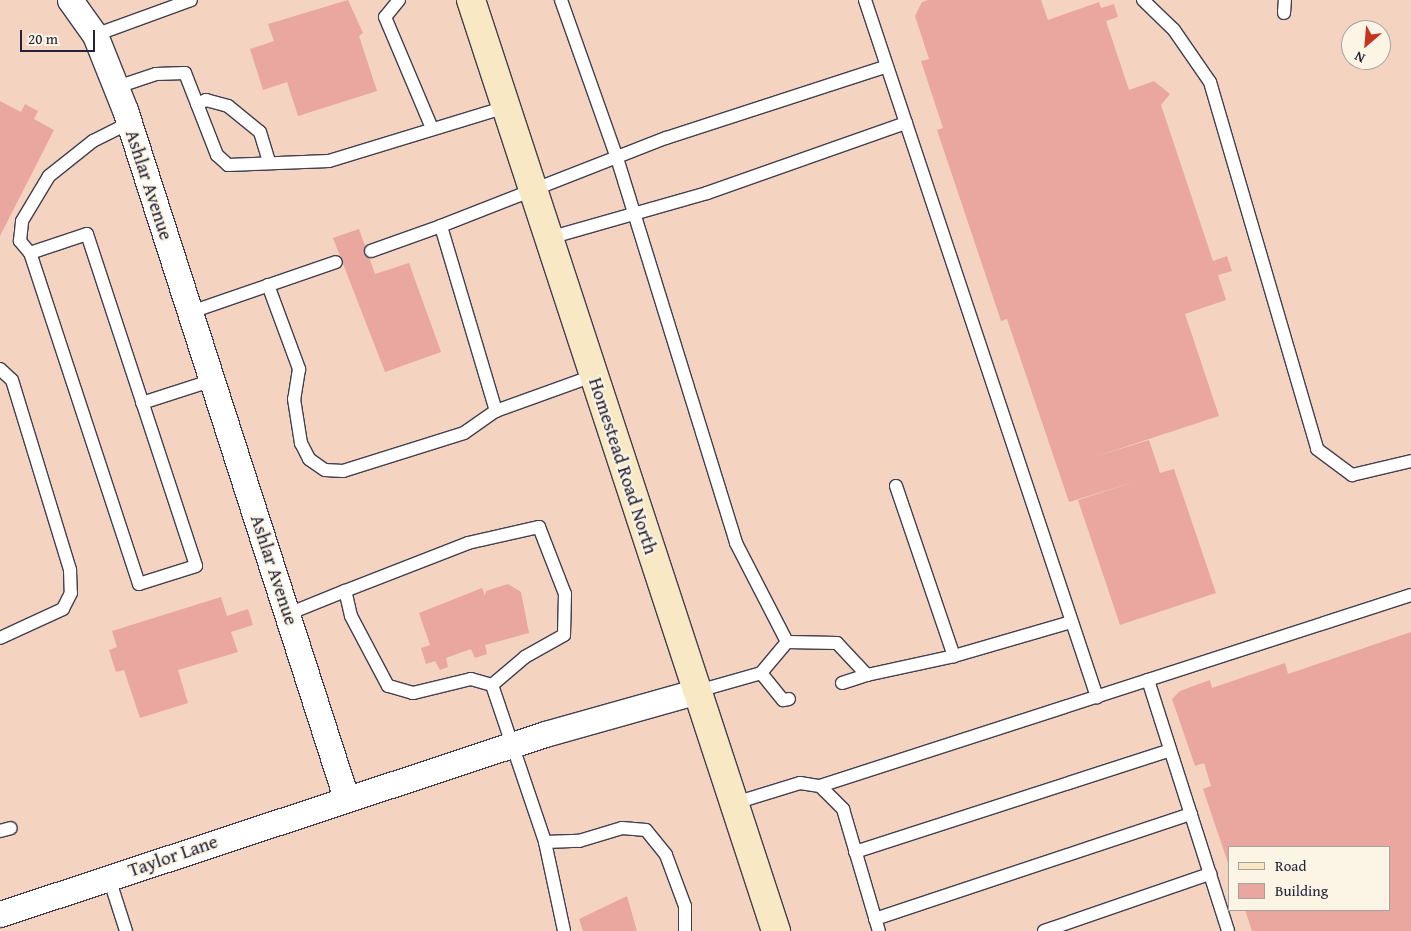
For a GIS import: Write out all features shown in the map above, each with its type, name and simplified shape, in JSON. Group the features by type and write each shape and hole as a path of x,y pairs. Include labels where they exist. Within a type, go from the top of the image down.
{"main road":[{"name":"Homestead Road North","path":"471,0 776,931"}],"street":[{"name":"Ashlar Avenue","path":"70,0 96,35 117,87 213,380 346,798"},
{"path":"346,798 511,746 698,691"},
{"name":"Taylor Lane","path":"0,914 346,798"}],"lane":[{"path":"96,35 166,4 191,0"},
{"path":"399,0 385,17 432,128"},
{"path":"561,0 617,158 631,215 736,543 787,642"},
{"path":"865,0 1096,697"},
{"path":"1144,0 1174,30 1210,82 1318,449 1352,474 1411,461"},
{"path":"1284,13 1285,0"},
{"path":"371,252 534,192 617,158 887,66"},
{"path":"117,87 156,74 184,73 217,155 228,165 329,160 506,107"},
{"path":"197,104 206,100 228,106 260,132 269,162"},
{"path":"30,252 87,234 196,566 139,584 30,252 20,241 22,221 49,176 93,141 129,123"},
{"path":"549,238 631,215 906,123"},
{"path":"441,226 496,411"},
{"path":"191,312 336,262"},
{"path":"268,285 299,369 294,399 302,443 309,459 325,470 343,471 464,433 496,411 593,376"},
{"path":"0,369 12,380 70,570 71,593 63,609 0,638"},
{"path":"142,403 213,380"},
{"path":"896,486 954,656"},
{"path":"288,614 468,543 539,527 565,594 564,635 525,657 492,685"},
{"path":"345,591 351,616 388,686 413,693 471,679 492,685"},
{"path":"735,803 800,783 820,786 1411,595"},
{"path":"842,683 867,675 954,656 1071,622"},
{"path":"698,691 761,674 787,642"},
{"path":"787,642 837,643 867,675"},
{"path":"761,674 782,700 789,699"},
{"path":"1148,680 1228,931"},
{"path":"492,685 511,746 545,842 564,931"},
{"path":"855,852 1170,750"},
{"path":"820,786 843,809 877,925 1191,814"},
{"path":"545,842 579,841 622,828 646,830 666,855 685,906 685,931"},
{"path":"1044,931 1210,874"},
{"path":"109,878 126,931"}],"shaded area":[{"path":"0,0 1411,0 1411,931 0,931"}],"building":[{"path":"348,0 363,33 359,36 377,91 298,116 287,82 263,90 250,49 274,41 268,24"},
{"path":"928,0 1041,0 1048,20 1099,2 1101,8 1114,4 1118,17 1106,21 1129,90 1154,81 1170,94 1161,105 1213,261 1227,256 1232,271 1218,275 1226,300 1185,314 1219,416 1094,457 1149,440 1160,473 1174,469 1216,593 1120,625 1078,500 1137,481 1069,502 1007,319 1001,321 937,130 943,128 921,61 929,59 915,16 922,2"},
{"path":"0,101 21,112 25,104 38,111 34,119 54,130 0,236"},
{"path":"359,229 375,274 409,263 441,352 385,372 333,238"},
{"path":"508,584 521,592 529,633 485,645 487,654 475,658 471,649 446,658 448,667 440,670 435,661 426,664 421,648 430,645 419,613 482,588 485,596 486,591"},
{"path":"221,597 227,616 248,609 253,625 231,632 238,652 178,670 188,703 140,718 124,670 116,672 109,650 117,647 112,631"},
{"path":"1411,632 1411,931 1252,931 1245,911 1391,911 1391,846 1228,846 1228,863 1203,789 1211,786 1204,763 1195,766 1172,699 1180,691 1210,680 1212,688 1285,663 1288,674"},
{"path":"627,896 637,931 583,931 579,919"}]}
